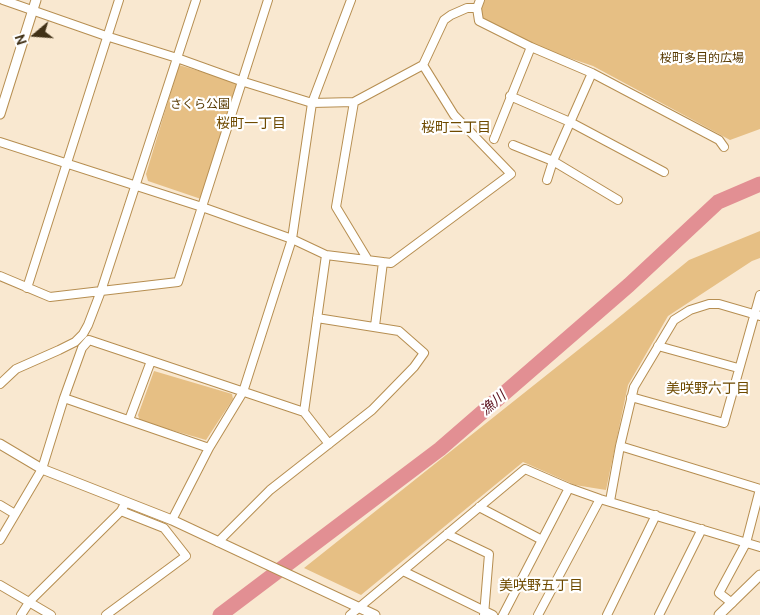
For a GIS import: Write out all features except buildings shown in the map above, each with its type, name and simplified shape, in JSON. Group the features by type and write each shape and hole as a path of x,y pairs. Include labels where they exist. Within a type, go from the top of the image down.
{"street":[{"path":"3,0 106,36 312,103 354,102 423,65 444,20 451,15 479,4 479,21 531,47 592,73 719,140 724,147"},
{"path":"0,114 36,0"},
{"path":"27,288 119,0"},
{"path":"0,384 16,369 67,346 83,334 88,326 196,0"},
{"path":"0,276 50,297 178,282 268,0"},
{"path":"172,520 209,448 243,392 292,240 312,103 351,0"},
{"path":"494,139 531,47"},
{"path":"0,142 202,207 292,240 326,255 391,263 511,174 454,115 423,65"},
{"path":"547,180 553,161 592,73"},
{"path":"510,96 570,122 664,172"},
{"path":"354,102 336,207 368,260"},
{"path":"513,145 553,161 618,200"},
{"path":"304,412 326,255"},
{"path":"375,326 383,262"},
{"path":"631,397 724,423 738,368 757,315 760,295"},
{"path":"610,501 634,386 674,320 690,310 710,304 719,304 757,315"},
{"path":"218,542 270,490 372,410 414,367 424,354 400,331 317,318"},
{"path":"0,540 42,469 64,398 82,348 88,340 304,412 329,444"},
{"path":"658,346 738,368"},
{"path":"129,420 151,361"},
{"path":"64,398 209,448"},
{"path":"0,444 42,469 172,520 375,615"},
{"path":"620,446 760,489 746,543 719,593 732,603"},
{"path":"350,615 525,469 568,488 600,499 760,547"},
{"path":"503,615 568,488"},
{"path":"538,615 600,499"},
{"path":"21,615 30,602 121,511 126,502"},
{"path":"0,505 15,514"},
{"path":"479,508 542,540"},
{"path":"106,615 186,556 164,528 121,511"},
{"path":"607,615 656,515"},
{"path":"659,615 702,529"},
{"path":"403,571 488,614 489,554 447,534"},
{"path":"718,615 760,575"},
{"path":"0,585 51,615"}],"green space":[{"name":"桜町多目的広場","path":"485,0 760,0 760,129 730,140 593,66 534,46 483,18 481,9"},
{"name":"さくら公園","path":"179,65 239,83 201,199 148,181 146,174"},
{"path":"760,231 760,258 752,261 668,316 628,385 606,490 575,485 523,462 361,595 304,568 689,260"},
{"path":"154,371 232,394 233,399 206,440 140,421 138,415"}],"waterway":[{"name":"漁川","path":"220,615 440,449 629,285 718,202 760,184"}],"district":[{"name":"桜町一丁目","path":"251,123"},
{"name":"桜町二丁目","path":"456,127"},
{"name":"美咲野六丁目","path":"708,388"},
{"name":"美咲野五丁目","path":"541,585"}]}
